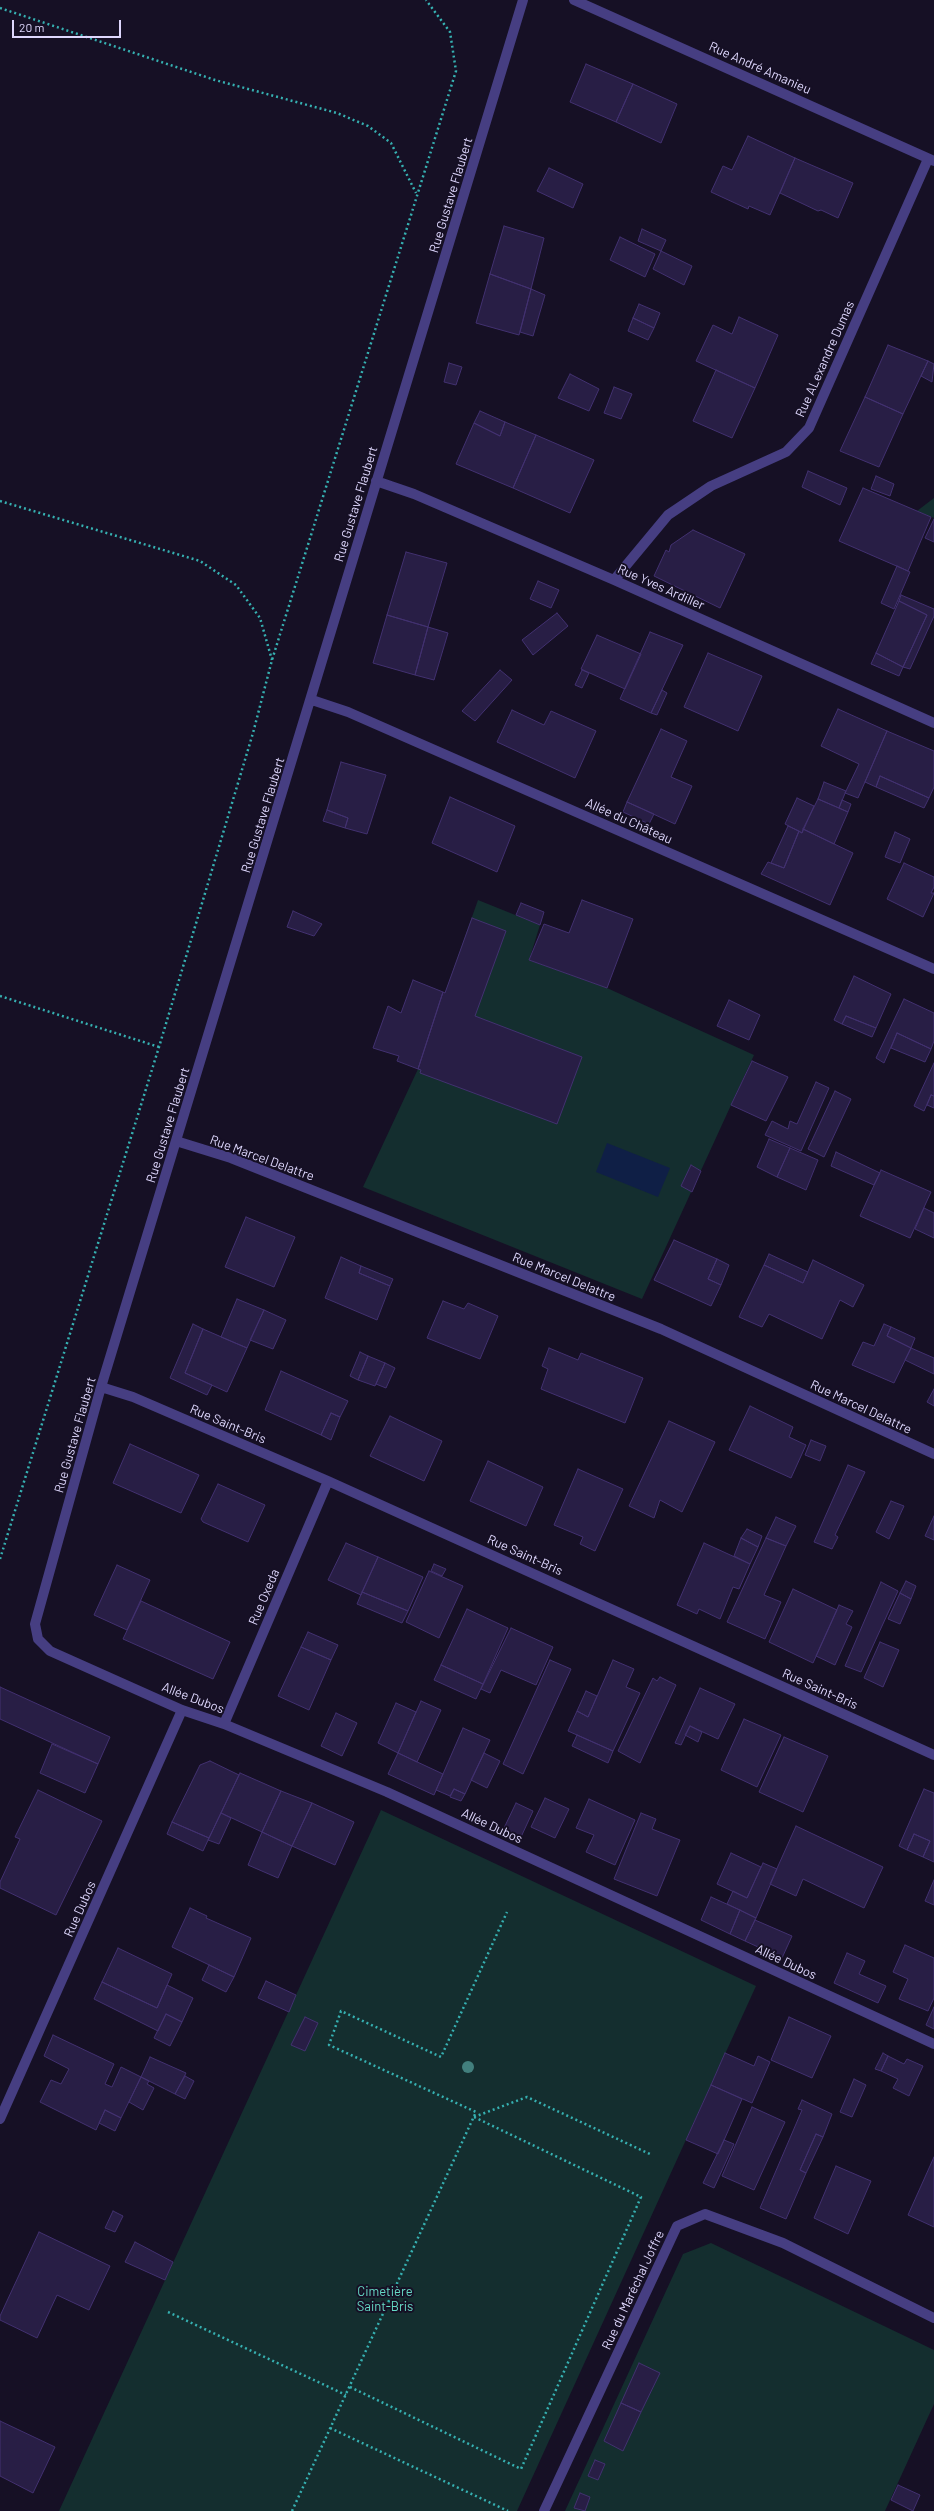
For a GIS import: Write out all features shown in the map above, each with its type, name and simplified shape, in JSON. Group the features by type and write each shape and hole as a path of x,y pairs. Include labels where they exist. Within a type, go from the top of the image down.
{"street":[{"name":"Rue Gustave Flaubert","path":"38,1639 35,1624 102,1387 312,700 376,481 503,72 523,0"},
{"name":"Rue André Amanieu","path":"574,0 931,160"},
{"name":"Rue ALexandre Dumas","path":"614,580 668,515 711,486 786,452 809,428 931,160"},
{"name":"Rue Yves Ardiller","path":"376,481 414,494 614,580 934,723"},
{"name":"Allée du Château","path":"312,700 348,712 934,970"},
{"name":"Rue Marcel Delattre","path":"176,1142 231,1158 661,1329 934,1454"},
{"name":"Rue Saint-Bris","path":"102,1387 133,1397 328,1481 934,1755"},
{"name":"Rue Oxeda","path":"224,1724 328,1481"},
{"name":"Allée Dubos","path":"38,1639 50,1651 182,1710 224,1724 387,1792 934,2044"},
{"name":"Rue Dubos","path":"0,2119 182,1710"},
{"name":"Rue du Maréchal Joffre","path":"544,2511 677,2226 705,2214 783,2243 934,2318"}],"path":[{"path":"0,1559 159,1047 253,733 272,660 416,194 456,71 450,32 426,0"},
{"path":"0,8 215,80 337,113 368,126 391,143 416,194"},
{"path":"0,500 200,561 236,585 260,618 272,660"},
{"path":"0,996 159,1047"},
{"path":"292,2511 476,2112 329,2045 341,2011 441,2057 507,1912"},
{"path":"474,2117 527,2097 652,2155"},
{"path":"350,2386 521,2469 641,2197 474,2117"},
{"path":"168,2312 346,2395"},
{"path":"330,2428 508,2511"}],"green space":[{"path":"934,498 934,518 917,511"},
{"path":"478,900 540,925 529,960 607,988 754,1055 642,1299 363,1187 418,1069"},
{"name":"Cimetière Saint-Bris","path":"381,1810 756,1986 517,2511 59,2511"},
{"path":"711,2243 934,2350 934,2404 885,2511 565,2511 683,2254"}],"water":[{"path":"607,1143 670,1168 658,1197 596,1172"}],"building":[{"path":"586,64 633,84 616,122 570,102"},
{"path":"633,84 677,104 661,143 616,122"},
{"path":"748,136 795,158 770,215 749,206 748,209 711,192 723,166 732,170"},
{"path":"795,158 853,183 838,218 821,210 818,211 780,193"},
{"path":"549,168 583,184 573,208 537,191"},
{"path":"504,226 544,238 531,289 490,274"},
{"path":"642,229 666,240 661,251 638,241"},
{"path":"620,237 655,254 645,277 610,260"},
{"path":"661,251 692,266 684,285 653,269"},
{"path":"490,274 531,289 519,335 476,323"},
{"path":"531,289 545,295 533,336 520,332"},
{"path":"639,304 660,313 654,328 633,318"},
{"path":"739,317 778,335 755,388 696,361 713,325 732,334"},
{"path":"633,318 654,328 648,340 628,331"},
{"path":"888,345 928,361 903,414 865,397"},
{"path":"928,361 934,364 932,382 921,376"},
{"path":"449,363 462,367 456,385 444,382"},
{"path":"716,370 755,388 732,438 693,421"},
{"path":"570,374 599,389 589,411 558,398"},
{"path":"614,387 632,394 621,419 604,413"},
{"path":"865,397 903,414 879,467 840,451"},
{"path":"480,411 505,422 500,436 474,423"},
{"path":"505,422 536,435 513,488 456,464 474,423 500,436"},
{"path":"536,435 594,460 570,513 513,488"},
{"path":"808,471 847,488 840,505 802,487"},
{"path":"876,476 894,484 890,496 871,489"},
{"path":"863,488 931,517 908,571 839,541"},
{"path":"934,519 934,542 925,538"},
{"path":"693,530 745,554 720,608 654,576 666,550 669,552 671,545"},
{"path":"406,552 447,563 428,627 387,615"},
{"path":"897,566 910,572 894,609 881,603"},
{"path":"538,581 559,590 551,608 530,599"},
{"path":"901,595 934,609 934,616 910,669 903,667 927,615 899,601"},
{"path":"899,601 927,615 903,667 876,653"},
{"path":"557,613 568,626 533,655 522,640"},
{"path":"387,615 428,627 415,675 373,663"},
{"path":"428,627 448,633 434,680 415,675"},
{"path":"650,632 683,645 651,713 620,699"},
{"path":"597,635 641,654 625,689 581,669"},
{"path":"708,653 762,676 738,731 684,707"},
{"path":"876,653 903,667 899,676 871,664"},
{"path":"500,670 512,680 475,721 462,711"},
{"path":"582,670 589,673 582,688 575,685"},
{"path":"662,690 667,693 657,715 651,713"},
{"path":"838,709 887,731 858,798 845,793 859,764 821,746"},
{"path":"512,710 544,725 551,711 596,731 575,778 497,742"},
{"path":"661,729 687,741 671,777 692,786 675,824 627,802"},
{"path":"887,731 934,751 934,787 929,798 880,776 876,787 865,782"},
{"path":"341,762 386,775 367,834 345,828 348,818 327,810"},
{"path":"880,776 929,798 924,808 876,787"},
{"path":"824,782 846,791 839,808 818,799"},
{"path":"450,797 515,826 497,872 432,843"},
{"path":"797,798 814,806 802,833 785,824"},
{"path":"818,799 848,812 834,844 803,829"},
{"path":"842,800 851,804 848,812 839,808"},
{"path":"627,802 654,814 649,824 623,812"},
{"path":"327,810 348,818 345,828 323,821"},
{"path":"788,826 799,831 784,868 771,863"},
{"path":"803,829 853,853 830,905 761,874 768,862 784,868 799,831 802,833"},
{"path":"895,832 910,839 900,863 885,857"},
{"path":"904,863 934,877 934,887 931,893 934,893 923,917 887,899"},
{"path":"582,900 633,919 607,988 529,960 544,924 569,933"},
{"path":"521,903 544,912 540,925 516,915"},
{"path":"293,911 322,924 314,936 287,927"},
{"path":"472,918 506,931 475,1016 582,1057 557,1124 420,1073 421,1070 418,1069 443,992 445,993"},
{"path":"854,976 891,994 876,1028 846,1016 842,1024 834,1020"},
{"path":"413,980 443,992 418,1069 397,1061 399,1056 373,1048 388,1006 401,1013"},
{"path":"904,999 934,1013 934,1041 931,1049 897,1033 884,1063 876,1058"},
{"path":"729,1000 760,1015 749,1040 717,1026"},
{"path":"846,1016 876,1028 872,1037 842,1024"},
{"path":"897,1033 931,1049 925,1062 891,1048"},
{"path":"752,1061 788,1077 766,1121 731,1105"},
{"path":"934,1063 934,1096 931,1095 924,1111 914,1106"},
{"path":"816,1082 829,1088 801,1151 765,1135 772,1121 788,1129 790,1121 797,1124"},
{"path":"835,1091 851,1099 824,1157 808,1149"},
{"path":"931,1095 934,1096 934,1108 927,1105"},
{"path":"769,1139 790,1148 777,1177 757,1167"},
{"path":"790,1148 818,1160 806,1190 777,1177"},
{"path":"836,1152 880,1173 874,1185 831,1166"},
{"path":"691,1165 701,1171 692,1192 681,1186"},
{"path":"881,1170 931,1192 910,1238 860,1216"},
{"path":"924,1208 934,1213 934,1238 915,1229"},
{"path":"246,1217 295,1237 274,1287 225,1267"},
{"path":"674,1240 717,1259 708,1279 721,1285 711,1306 654,1280"},
{"path":"769,1254 808,1272 803,1283 764,1265"},
{"path":"341,1257 361,1266 359,1273 390,1286 377,1320 325,1298"},
{"path":"717,1259 729,1265 721,1285 708,1279"},
{"path":"813,1260 864,1285 853,1307 840,1300 822,1339 769,1314 762,1327 739,1317 764,1265 803,1283"},
{"path":"361,1266 393,1279 390,1286 359,1273"},
{"path":"237,1299 264,1310 247,1348 221,1337"},
{"path":"443,1301 464,1309 468,1303 498,1316 480,1359 427,1338"},
{"path":"264,1310 286,1320 273,1349 250,1340"},
{"path":"193,1324 203,1329 185,1373 212,1385 207,1395 170,1378"},
{"path":"884,1324 891,1327 887,1336 911,1348 894,1383 852,1365 863,1342 874,1346"},
{"path":"891,1327 915,1338 911,1348 887,1336"},
{"path":"203,1329 247,1348 227,1392 185,1373"},
{"path":"549,1348 578,1360 581,1353 643,1378 625,1423 541,1389 548,1369 542,1366"},
{"path":"911,1348 934,1358 934,1374 905,1360"},
{"path":"360,1352 368,1356 358,1380 350,1376"},
{"path":"368,1356 385,1363 375,1386 358,1380"},
{"path":"385,1363 395,1368 386,1388 376,1384"},
{"path":"281,1371 348,1401 340,1417 331,1413 321,1435 265,1410"},
{"path":"934,1389 934,1406 927,1402"},
{"path":"750,1406 793,1427 789,1437 806,1445 791,1478 729,1450"},
{"path":"331,1413 340,1417 331,1440 321,1435"},
{"path":"390,1416 442,1441 424,1481 370,1456"},
{"path":"669,1421 715,1442 682,1512 660,1500 654,1518 629,1506"},
{"path":"811,1440 826,1446 820,1461 805,1455"},
{"path":"130,1444 199,1475 181,1513 113,1483"},
{"path":"488,1461 543,1487 526,1526 470,1501"},
{"path":"848,1465 865,1472 835,1535 838,1537 832,1549 814,1542"},
{"path":"578,1469 623,1489 595,1551 580,1544 583,1537 554,1525"},
{"path":"218,1484 265,1505 248,1542 203,1522 201,1519"},
{"path":"891,1501 904,1506 889,1539 876,1532"},
{"path":"934,1516 934,1540 925,1536"},
{"path":"776,1517 796,1526 786,1546 766,1538"},
{"path":"747,1529 762,1536 758,1547 741,1538"},
{"path":"741,1538 758,1547 750,1564 734,1556"},
{"path":"766,1538 786,1546 764,1595 781,1602 765,1639 727,1622"},
{"path":"346,1543 378,1557 361,1595 328,1580"},
{"path":"704,1543 750,1564 739,1589 733,1587 720,1619 699,1609 697,1614 677,1605"},
{"path":"378,1557 423,1577 408,1611 362,1592"},
{"path":"434,1564 446,1569 442,1576 431,1571"},
{"path":"117,1565 150,1580 127,1630 94,1615"},
{"path":"429,1571 463,1586 439,1638 406,1622"},
{"path":"906,1581 916,1586 911,1599 900,1593"},
{"path":"881,1582 898,1591 861,1672 845,1666"},
{"path":"793,1589 837,1610 813,1663 769,1642"},
{"path":"362,1592 408,1611 402,1623 357,1604"},
{"path":"900,1593 911,1599 900,1624 888,1619"},
{"path":"141,1601 230,1642 213,1679 123,1639"},
{"path":"839,1605 853,1611 846,1624 852,1627 835,1665 816,1656"},
{"path":"467,1609 508,1628 483,1684 441,1665"},
{"path":"511,1628 553,1647 536,1685 501,1670 490,1693 481,1689"},
{"path":"308,1632 338,1645 331,1660 301,1647"},
{"path":"880,1642 899,1650 883,1687 864,1678"},
{"path":"301,1647 331,1660 309,1710 278,1696"},
{"path":"550,1660 571,1669 523,1774 503,1764"},
{"path":"613,1660 634,1669 626,1687 640,1693 613,1751 568,1731 577,1711 588,1717"},
{"path":"441,1665 483,1684 476,1699 434,1680"},
{"path":"660,1677 676,1685 640,1763 618,1751 653,1678 657,1681"},
{"path":"0,1687 110,1737 98,1764 0,1719"},
{"path":"700,1688 735,1704 718,1739 690,1726 681,1745 675,1743"},
{"path":"586,1691 597,1696 588,1717 577,1711"},
{"path":"421,1701 441,1710 417,1762 398,1753"},
{"path":"396,1703 416,1712 398,1753 378,1743"},
{"path":"336,1713 357,1723 342,1756 321,1746"},
{"path":"744,1719 781,1735 757,1787 721,1770"},
{"path":"690,1726 702,1732 698,1742 685,1735"},
{"path":"463,1728 490,1740 465,1794 454,1789 450,1796 436,1790"},
{"path":"577,1735 613,1751 608,1763 572,1746"},
{"path":"784,1737 828,1756 803,1812 759,1792"},
{"path":"52,1744 98,1764 85,1793 40,1773"},
{"path":"398,1753 443,1774 434,1795 388,1774"},
{"path":"484,1753 500,1761 487,1788 471,1780"},
{"path":"210,1761 239,1775 209,1838 172,1822 200,1765"},
{"path":"240,1773 281,1791 262,1832 221,1813"},
{"path":"454,1789 465,1794 461,1801 450,1797"},
{"path":"924,1789 934,1793 934,1862 923,1857 930,1841 914,1834 907,1850 899,1846"},
{"path":"38,1790 102,1821 56,1915 0,1888 0,1882 20,1839 15,1837"},
{"path":"281,1791 312,1803 292,1846 262,1832"},
{"path":"545,1798 569,1809 555,1838 531,1827"},
{"path":"589,1799 635,1820 615,1865 586,1852 594,1835 576,1828"},
{"path":"312,1803 354,1822 335,1865 292,1846"},
{"path":"516,1803 533,1811 521,1837 504,1828"},
{"path":"221,1813 231,1818 219,1844 208,1840"},
{"path":"641,1813 656,1819 652,1829 680,1840 657,1896 614,1879"},
{"path":"172,1822 209,1838 203,1851 167,1834"},
{"path":"796,1826 883,1867 864,1908 803,1879 796,1896 770,1884"},
{"path":"262,1832 292,1846 278,1878 248,1865"},
{"path":"914,1834 930,1841 923,1857 907,1850"},
{"path":"731,1853 761,1867 747,1898 717,1884"},
{"path":"763,1863 777,1869 756,1918 727,1904 733,1891 747,1898"},
{"path":"934,1880 934,1905 925,1901"},
{"path":"711,1897 740,1910 730,1934 701,1920"},
{"path":"190,1908 207,1916 206,1918 251,1938 234,1977 172,1947"},
{"path":"740,1910 756,1918 745,1941 730,1934"},
{"path":"755,1920 792,1936 782,1958 745,1941"},
{"path":"905,1945 934,1958 934,1998 928,2011 899,1999 908,1979 893,1972"},
{"path":"118,1948 172,1974 157,2008 102,1982"},
{"path":"847,1953 865,1961 859,1974 886,1986 878,2003 834,1983"},
{"path":"209,1965 234,1977 226,1992 202,1980"},
{"path":"266,1981 296,1995 289,2012 258,1998"},
{"path":"102,1982 157,2008 167,1985 193,1998 182,2022 166,2014 158,2031 94,1999"},
{"path":"934,2007 934,2029 926,2025"},
{"path":"166,2014 182,2022 170,2046 154,2038"},
{"path":"305,2017 318,2023 305,2051 291,2045"},
{"path":"789,2017 831,2036 812,2078 771,2060"},
{"path":"53,2035 114,2064 105,2084 112,2087 121,2067 141,2077 121,2118 105,2110 96,2130 40,2102 51,2080 61,2084 69,2069 44,2056"},
{"path":"725,2053 754,2066 758,2056 770,2062 752,2103 711,2085"},
{"path":"883,2053 888,2056 881,2071 875,2069"},
{"path":"888,2056 904,2064 907,2059 923,2066 909,2096 893,2088 898,2079 881,2071"},
{"path":"150,2057 186,2073 175,2094 141,2077"},
{"path":"185,2076 194,2081 185,2099 175,2094"},
{"path":"141,2077 149,2081 147,2084 154,2088 143,2110 129,2102"},
{"path":"854,2079 866,2085 852,2117 840,2112"},
{"path":"711,2085 742,2099 718,2154 686,2140"},
{"path":"802,2100 832,2114 823,2137 816,2134 800,2170 806,2173 786,2219 760,2208 802,2110 798,2109"},
{"path":"752,2107 785,2122 754,2190 722,2176"},
{"path":"105,2110 121,2118 115,2131 99,2123"},
{"path":"816,2134 823,2137 806,2173 800,2170"},
{"path":"724,2140 734,2144 714,2188 703,2183"},
{"path":"934,2157 934,2227 908,2215"},
{"path":"836,2166 871,2181 848,2234 814,2218"},
{"path":"113,2211 123,2216 115,2232 105,2228"},
{"path":"39,2232 110,2266 89,2310 57,2295 37,2338 0,2320 0,2316"},
{"path":"135,2242 173,2262 165,2280 125,2262"},
{"path":"639,2363 660,2373 641,2412 621,2403"},
{"path":"621,2403 641,2412 623,2451 604,2441"},
{"path":"0,2421 55,2447 33,2493 0,2476"},
{"path":"595,2460 605,2464 598,2480 588,2476"},
{"path":"898,2485 920,2495 913,2511 891,2500"},
{"path":"580,2493 590,2497 585,2511 574,2508"}]}
